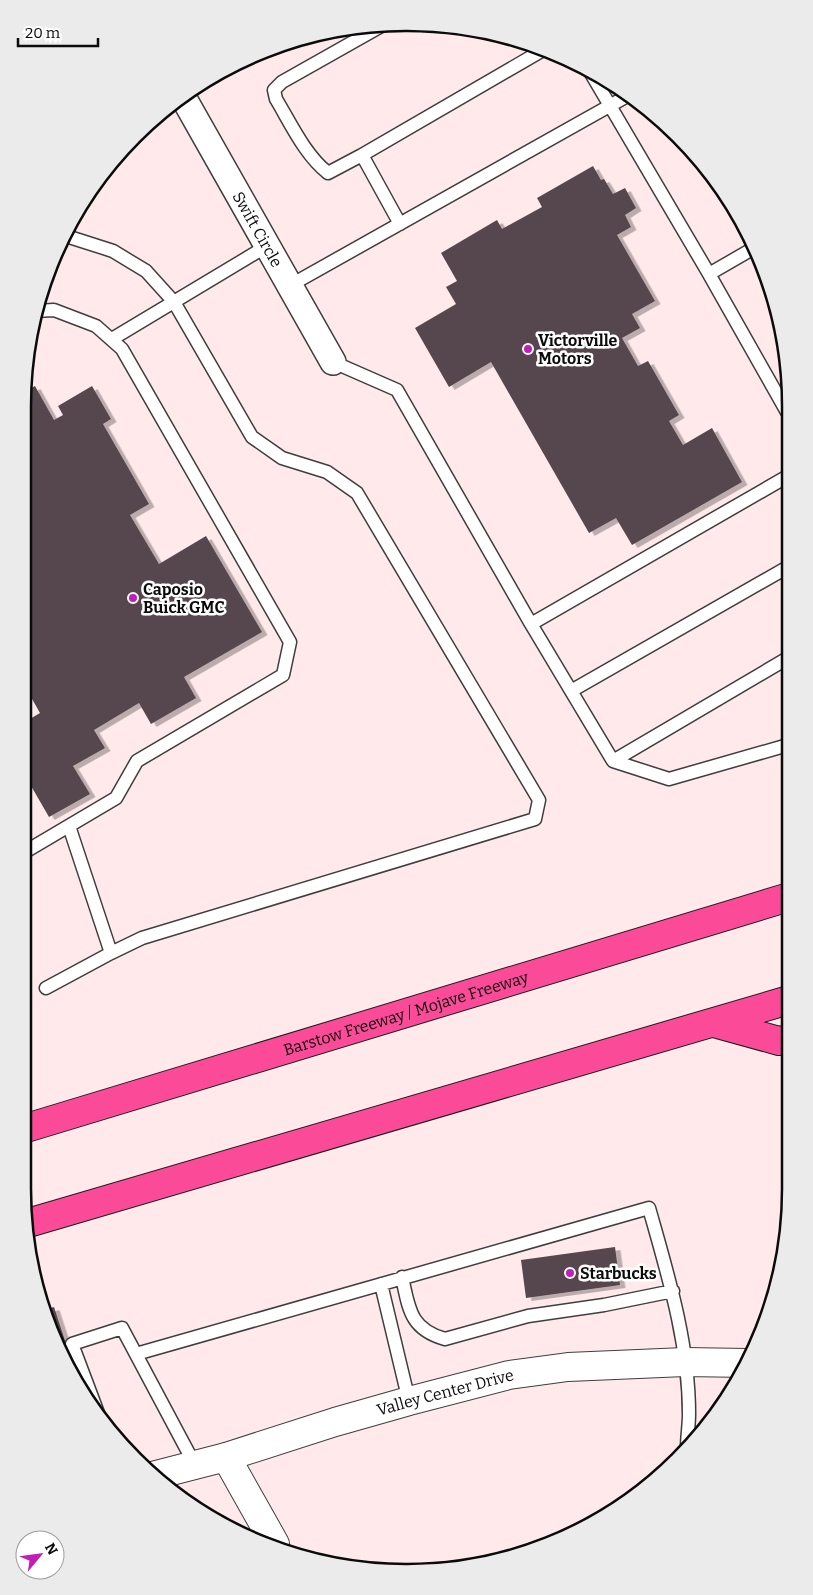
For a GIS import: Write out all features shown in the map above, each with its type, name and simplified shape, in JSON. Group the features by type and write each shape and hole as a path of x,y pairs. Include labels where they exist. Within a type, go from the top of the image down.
{"highway":[{"path":"688,927 782,892"},
{"name":"Barstow Freeway / Mojave Freeway","path":"31,1126 782,899"},
{"path":"33,1222 782,1002"},
{"path":"714,1023 778,1041 782,1040"}],"street":[{"name":"Swift Circle","path":"186,103 333,362"},
{"name":"Valley Center Drive","path":"162,1473 226,1457 335,1422 509,1375 568,1367 685,1362 738,1363"},
{"path":"226,1457 271,1538"}],"lane":[{"path":"369,33 282,82 274,90 276,99 308,152 318,165 328,173 536,54"},
{"path":"598,84 782,403"},
{"path":"290,286 622,99"},
{"path":"362,155 400,224"},
{"path":"46,988 142,938 535,819 539,800 357,493 327,472 282,458 252,437 174,302 146,271 113,251 72,238"},
{"path":"112,339 267,246"},
{"path":"709,274 748,252"},
{"path":"31,848 116,798 138,761 283,675 290,642 122,349 96,326 54,310 44,311"},
{"path":"333,362 397,390 531,624 613,761 669,779 782,747"},
{"path":"531,624 782,479"},
{"path":"571,691 782,570"},
{"path":"613,761 782,662"},
{"path":"70,826 111,953"},
{"path":"136,1354 649,1208 673,1291 685,1362 689,1414 688,1437"},
{"path":"402,1277 409,1312 422,1328 433,1336 445,1339 528,1316 604,1305 673,1291"},
{"path":"381,1284 410,1401"},
{"path":"88,1387 72,1344 122,1328 195,1465"}],"building":[{"name":"Victorville Motors","path":"593,166 601,180 604,179 613,194 625,188 636,208 625,215 631,227 617,235 655,301 632,314 640,328 622,338 638,366 648,361 679,415 669,421 683,445 712,428 742,482 632,545 616,518 589,533 491,362 449,387 415,328 456,304 446,287 457,281 441,253 497,220 502,229 542,207 537,198"},
{"name":"Caposio Buick GMC","path":"35,386 54,420 63,415 58,406 92,386 111,419 103,424 149,504 130,515 159,564 206,536 262,632 184,677 196,698 151,724 139,703 94,730 105,748 73,766 90,794 49,817 31,786 31,718 40,713 31,697 32,388"},
{"name":"Starbucks","path":"615,1247 620,1285 526,1298 521,1260"},
{"path":"54,1307 68,1349 60,1332 51,1308"}],"place":[{"name":"Victorville Motors","path":"528,349"},
{"name":"Caposio Buick GMC","path":"133,598"},
{"name":"Starbucks","path":"570,1273"}]}
